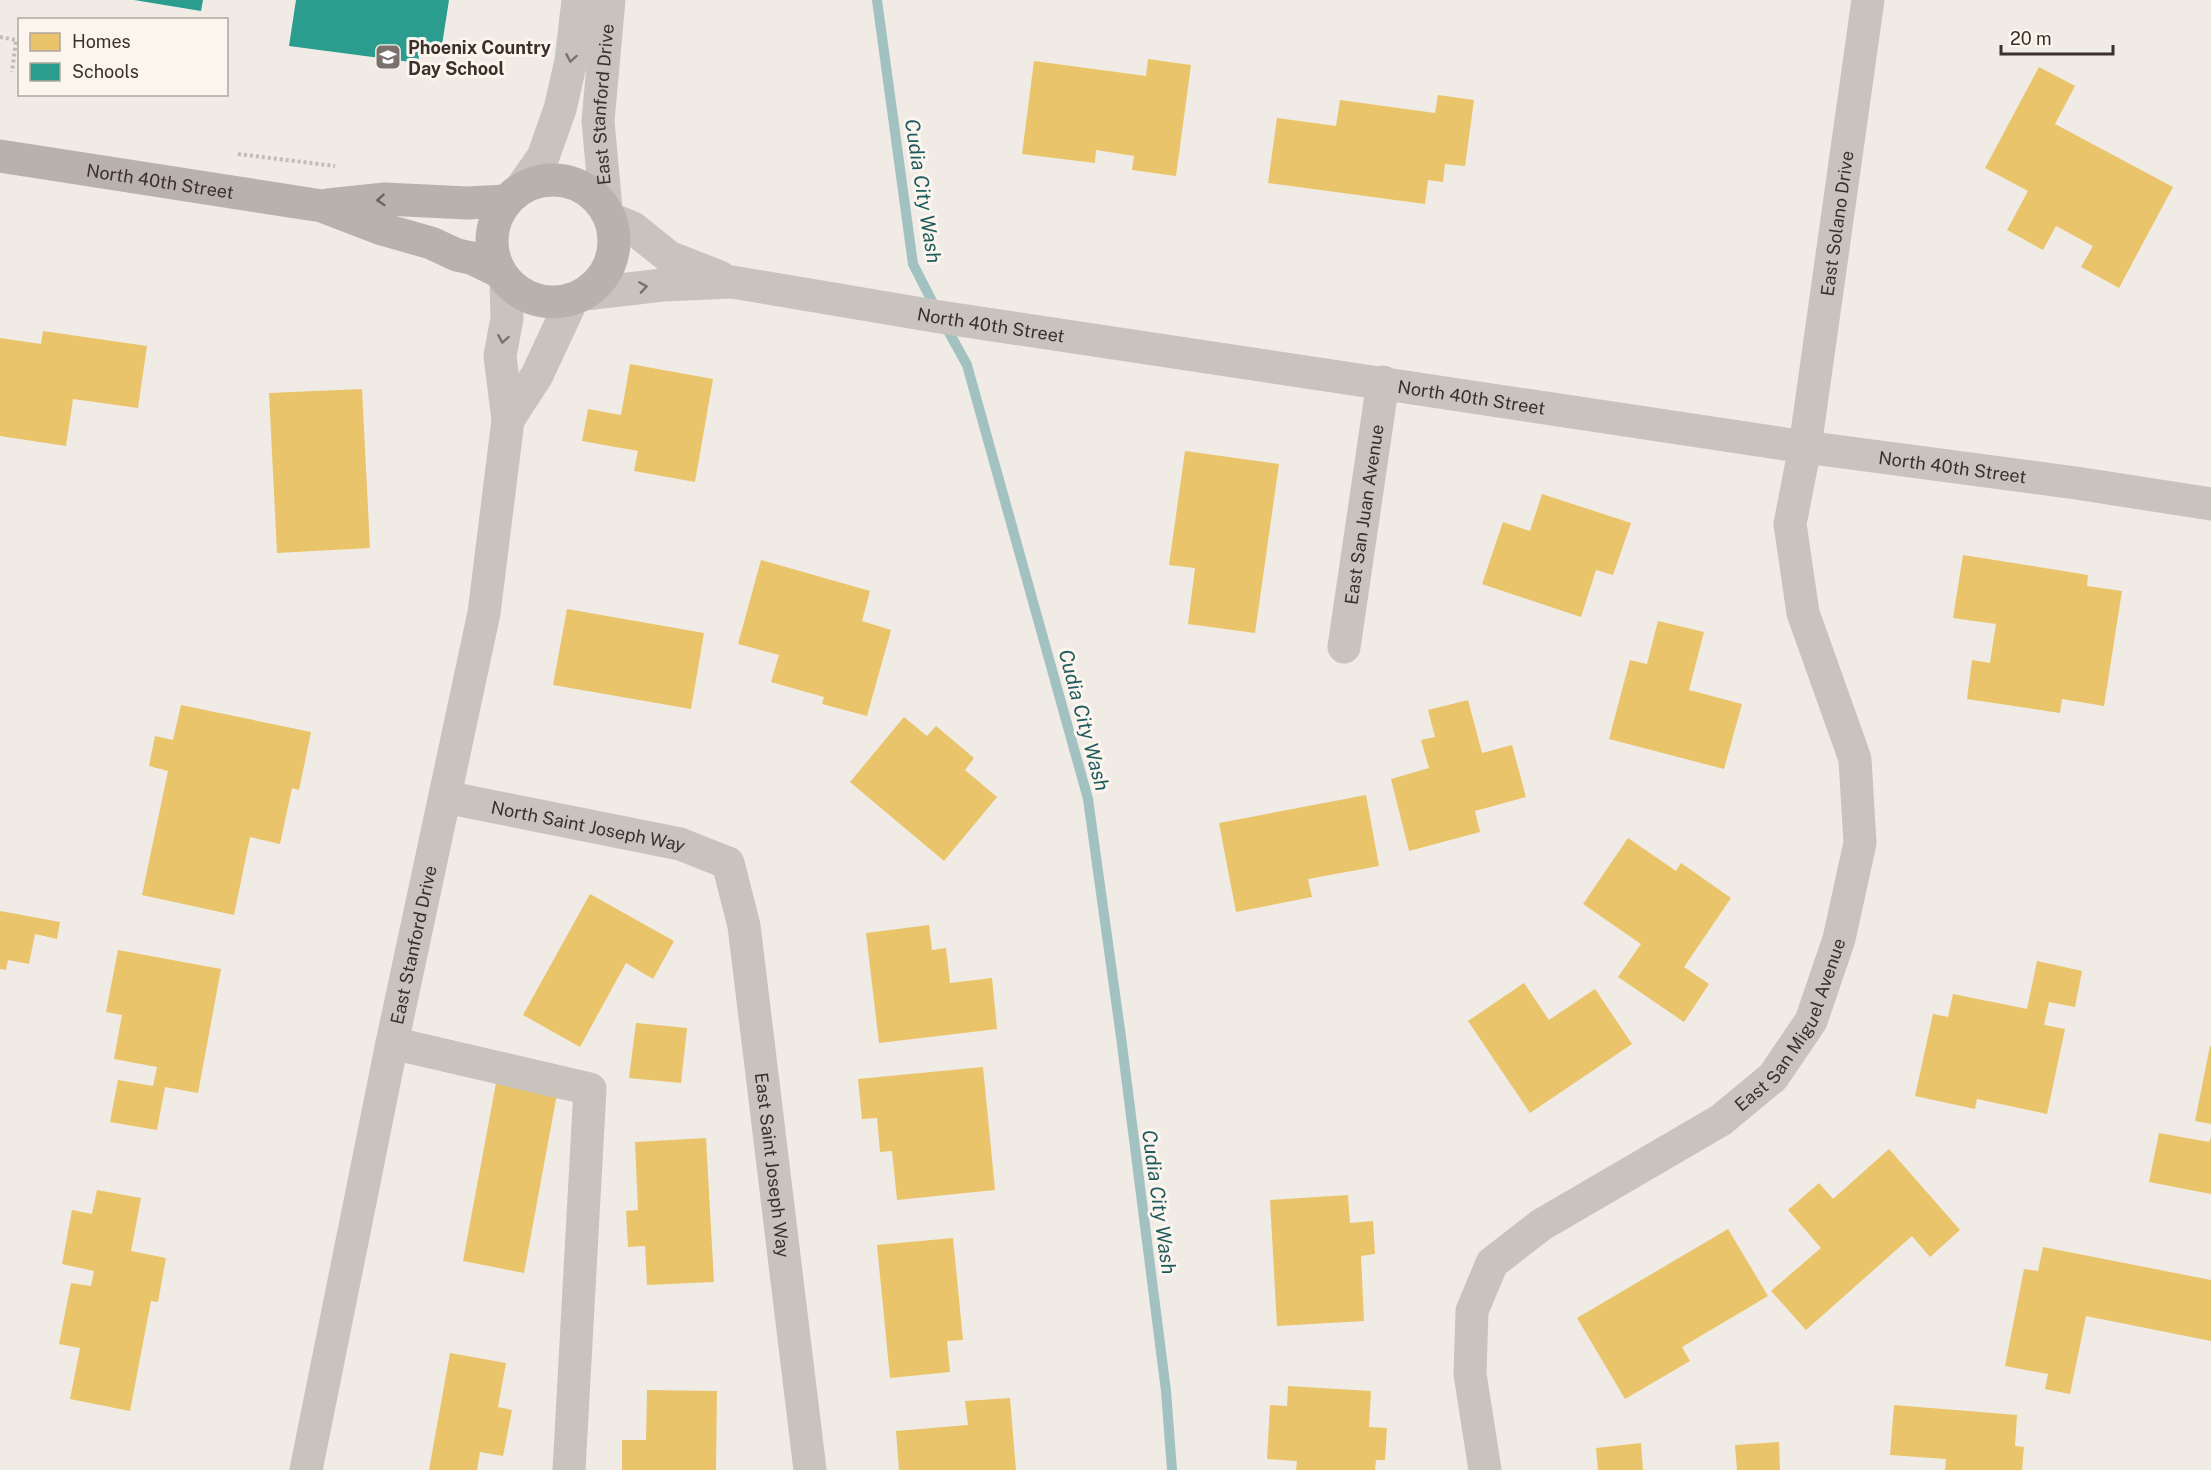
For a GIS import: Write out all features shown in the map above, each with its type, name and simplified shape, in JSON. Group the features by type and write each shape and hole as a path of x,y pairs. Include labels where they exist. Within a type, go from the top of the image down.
{"main road":[{"name":"North 40th Street","path":"0,156 322,206 382,229 431,243 457,255 471,258 503,277"},
{"path":"559,179 578,184 594,194 609,214 615,236 614,253 608,270 598,283 579,297 554,303 536,300 520,293 503,277 493,255 491,236 496,218 514,194 540,180 559,179"},
{"name":"North 40th Street","path":"322,206 385,199 466,203 514,194"}],"street":[{"name":"East Stanford Drive","path":"514,194 543,157 560,109 571,61 578,0"},
{"name":"East Stanford Drive","path":"609,0 598,121 609,214"},
{"name":"East Solano Drive","path":"1805,447 1868,0"},
{"name":"North 40th Street","path":"609,214 633,228 669,257 732,282"},
{"name":"East Stanford Drive","path":"306,1470 392,1042 484,613 508,420 500,356 507,318 503,277"},
{"name":"North 40th Street","path":"579,297 663,285 732,282 940,317 1805,447 2076,483 2211,504"},
{"name":"East Stanford Drive","path":"508,420 537,375 579,297"},
{"name":"East San Juan Avenue","path":"1344,647 1383,382"},
{"name":"East San Miguel Avenue","path":"1485,1470 1470,1374 1471,1322 1472,1311 1492,1263 1541,1225 1721,1120 1773,1077 1811,1021 1839,939 1860,843 1856,769 1855,759 1803,613 1790,524 1805,447"},
{"name":"North Saint Joseph Way","path":"445,797 680,844 728,862"},
{"name":"East Saint Joseph Way","path":"728,862 744,926 810,1470"},
{"path":"392,1042 590,1089 569,1470"}],"path":[{"path":"0,37 16,40 12,72"},
{"path":"227,152 338,166"}],"building: Homes":[{"path":"1148,59 1191,65 1176,176 1132,170 1134,156 1096,150 1095,163 1022,154 1034,61 1146,76"},
{"path":"2039,67 2075,86 2055,124 2173,187 2119,288 2081,267 2093,246 2056,226 2043,250 2007,230 2028,191 1985,168"},
{"path":"1438,95 1474,100 1465,166 1445,164 1443,182 1428,180 1425,204 1268,183 1277,118 1336,126 1340,100 1435,113"},
{"path":"43,331 147,346 138,408 73,399 66,446 0,436 0,338 41,344"},
{"path":"630,364 713,379 695,482 634,471 638,451 582,441 588,409 621,415"},
{"path":"362,389 370,548 277,553 269,393"},
{"path":"1185,451 1279,464 1255,633 1188,624 1195,568 1169,565"},
{"path":"1542,494 1631,523 1613,575 1596,570 1581,617 1482,584 1503,522 1530,531"},
{"path":"1963,555 2088,575 2087,586 2122,591 2104,706 2062,699 2060,713 1967,699 1972,660 1990,663 1996,624 1953,618"},
{"path":"761,560 870,591 862,621 891,630 867,716 822,704 824,697 771,682 779,655 738,644"},
{"path":"567,609 704,633 691,709 553,685"},
{"path":"1658,621 1704,632 1689,690 1742,704 1724,769 1609,739 1630,660 1647,664"},
{"path":"1468,700 1482,753 1512,745 1526,797 1475,811 1480,832 1409,851 1391,779 1429,768 1421,740 1435,737 1428,710"},
{"path":"181,705 311,732 299,790 292,788 280,844 250,837 234,915 142,895 168,771 149,766 155,736 173,740"},
{"path":"904,717 927,736 936,726 974,758 965,770 997,797 944,861 850,782"},
{"path":"1366,795 1379,866 1308,879 1312,897 1236,912 1219,823"},
{"path":"1628,838 1676,871 1681,863 1731,898 1684,967 1709,984 1684,1022 1618,977 1641,944 1583,904"},
{"path":"590,894 674,941 653,979 626,963 580,1047 523,1015"},
{"path":"0,911 60,922 57,939 35,934 29,964 8,960 6,970 0,969"},
{"path":"929,925 932,950 946,948 950,983 992,978 997,1029 879,1043 866,933"},
{"path":"118,950 221,969 198,1093 165,1087 157,1130 110,1122 118,1080 153,1086 157,1067 114,1059 122,1015 106,1012"},
{"path":"2037,961 2082,971 2075,1007 2049,1002 2044,1025 2065,1029 2047,1114 1977,1099 1975,1109 1915,1096 1933,1014 1948,1017 1953,994 2027,1009"},
{"path":"1524,983 1549,1020 1595,989 1632,1044 1530,1113 1468,1021"},
{"path":"636,1023 687,1028 681,1083 629,1078"},
{"path":"2211,1046 2211,1124 2195,1121"},
{"path":"983,1067 995,1190 897,1200 892,1151 880,1152 877,1118 862,1119 858,1079"},
{"path":"496,1083 557,1094 524,1273 463,1261"},
{"path":"2159,1133 2209,1142 2211,1137 2211,1194 2149,1182"},
{"path":"706,1138 714,1282 647,1285 645,1246 628,1247 626,1211 638,1210 635,1142"},
{"path":"1889,1149 1960,1230 1930,1257 1912,1236 1806,1330 1771,1291 1821,1248 1788,1210 1819,1183 1833,1199"},
{"path":"97,1190 141,1198 131,1251 166,1258 158,1302 151,1301 130,1411 70,1399 80,1348 59,1344 71,1283 91,1286 94,1271 62,1264 72,1210 92,1214"},
{"path":"1348,1195 1350,1223 1373,1221 1375,1254 1361,1256 1364,1321 1277,1326 1270,1200"},
{"path":"1728,1229 1768,1296 1682,1347 1690,1361 1625,1399 1577,1318"},
{"path":"953,1238 963,1340 947,1341 950,1372 890,1378 877,1245"},
{"path":"2043,1247 2211,1280 2211,1341 2086,1316 2070,1394 2045,1389 2048,1374 2005,1366 2024,1269 2038,1271"},
{"path":"450,1353 506,1363 498,1407 512,1410 503,1456 480,1452 477,1470 429,1470"},
{"path":"1288,1386 1371,1391 1369,1427 1387,1428 1385,1460 1376,1460 1375,1470 1296,1470 1297,1461 1267,1459 1270,1405 1287,1406"},
{"path":"647,1390 717,1391 716,1470 622,1470 622,1440 646,1440"},
{"path":"1010,1398 1016,1470 899,1470 896,1431 968,1425 965,1401"},
{"path":"1894,1405 2017,1415 2015,1446 2024,1447 2022,1470 1945,1470 1946,1459 1890,1455"},
{"path":"1779,1442 1780,1470 1737,1470 1735,1445"},
{"path":"1641,1443 1643,1470 1598,1470 1596,1448"}],"building: Schools":[{"path":"134,0 203,0 201,11"},
{"path":"296,0 449,0 442,45 421,42 418,63 289,46"}],"waterway":[{"name":"Cudia City Wash","path":"877,0 913,264 937,311"},
{"name":"Cudia City Wash","path":"945,325 967,365 1088,799 1166,1391 1172,1470"}],"place":[{"name":"Phoenix Country Day School","path":"388,57"}]}
